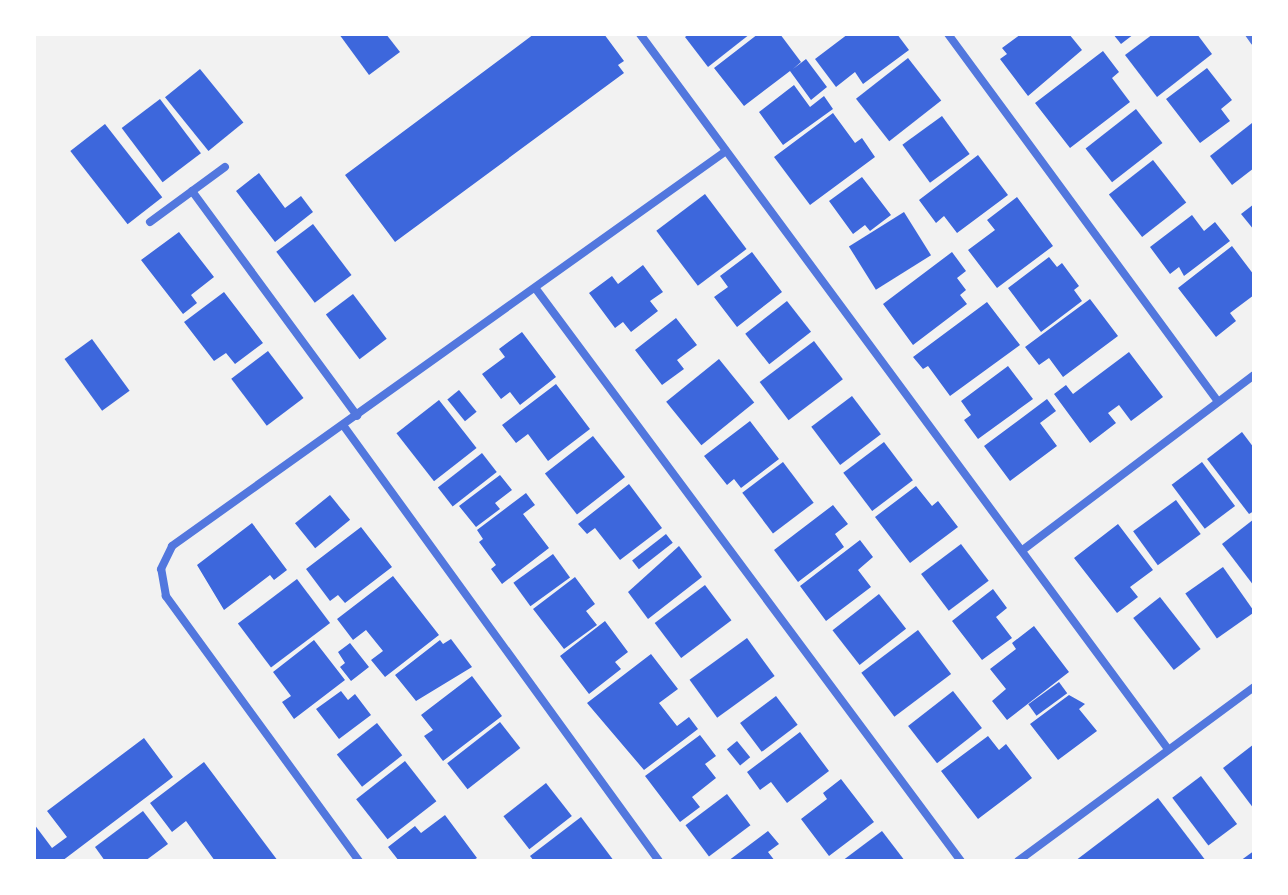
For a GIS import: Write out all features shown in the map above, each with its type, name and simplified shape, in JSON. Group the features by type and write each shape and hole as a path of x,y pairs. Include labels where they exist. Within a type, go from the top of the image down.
{"street":[{"path":"640,34 1024,549 1168,749"},
{"path":"948,34 1218,402"},
{"path":"1249,34 1254,41"},
{"path":"359,861 166,596 161,569 172,546 726,151"},
{"path":"150,222 225,167"},
{"path":"192,191 357,416"},
{"path":"536,289 961,861"},
{"path":"1024,549 1254,375"},
{"path":"343,425 659,861"},
{"path":"1018,861 1254,687"}],"building":[{"path":"339,34 386,34 400,52 369,75"},
{"path":"534,34 604,34 624,61 618,65 624,73 395,242 345,175"},
{"path":"689,34 750,34 708,67 685,37"},
{"path":"758,34 780,34 801,62 793,69 806,59 827,87 811,100 790,71 744,106 714,68"},
{"path":"848,34 897,34 909,50 863,84 855,72 836,87 815,59"},
{"path":"1021,34 1069,34 1082,50 1028,96 1000,59 1007,54 1002,48"},
{"path":"1113,34 1134,34 1121,44"},
{"path":"1153,34 1197,34 1212,54 1157,97 1125,55"},
{"path":"1103,51 1119,72 1112,78 1130,102 1070,148 1035,103"},
{"path":"908,58 941,101 889,141 856,99"},
{"path":"1207,68 1232,100 1221,109 1230,121 1200,143 1166,99"},
{"path":"200,69 243,123 208,151 165,97"},
{"path":"794,85 810,107 824,96 833,109 783,145 759,112"},
{"path":"160,99 201,153 163,182 122,128"},
{"path":"1136,109 1162,143 1112,182 1086,148"},
{"path":"833,113 855,143 862,138 875,157 810,205 774,157"},
{"path":"942,116 970,154 930,183 902,145"},
{"path":"1252,123 1254,168 1232,185 1210,156"},
{"path":"105,124 162,197 128,224 70,151"},
{"path":"978,155 1008,195 957,233 944,216 936,223 919,200"},
{"path":"1153,160 1186,203 1142,237 1109,194"},
{"path":"259,173 285,208 301,196 313,212 275,242 236,191"},
{"path":"862,177 891,215 870,231 865,225 853,234 829,201"},
{"path":"705,194 747,249 698,286 656,231"},
{"path":"1017,197 1053,246 997,288 968,250 995,230 987,220"},
{"path":"1254,204 1254,230 1241,214"},
{"path":"904,212 931,255 876,290 849,246"},
{"path":"1192,215 1204,231 1215,222 1230,241 1184,276 1179,267 1170,274 1150,247"},
{"path":"313,224 352,275 315,303 276,252"},
{"path":"179,232 214,277 191,295 197,303 183,314 141,260"},
{"path":"1232,246 1254,275 1254,295 1230,313 1236,321 1216,337 1178,288"},
{"path":"752,252 782,292 737,327 714,297 728,287 720,276"},
{"path":"952,252 966,271 957,278 966,290 960,295 967,304 913,345 883,304"},
{"path":"1049,257 1057,267 1062,263 1079,286 1074,290 1082,301 1041,332 1008,288"},
{"path":"643,265 663,292 650,301 658,311 631,332 623,322 615,328 589,293 612,276 618,284"},
{"path":"224,292 263,343 235,364 226,353 214,361 184,322"},
{"path":"353,294 387,339 360,359 326,314"},
{"path":"1090,299 1118,336 1063,377 1049,358 1039,365 1025,347"},
{"path":"787,301 811,332 769,364 745,334"},
{"path":"987,302 1020,345 950,396 928,366 923,369 913,357"},
{"path":"676,318 697,345 677,360 684,369 662,385 635,350"},
{"path":"522,332 556,377 520,405 510,392 501,399 482,374 505,357 499,349"},
{"path":"92,339 130,391 102,411 64,359"},
{"path":"814,341 843,379 789,420 760,382"},
{"path":"268,351 304,398 267,426 231,379"},
{"path":"1129,352 1163,397 1131,421 1119,405 1108,413 1116,423 1090,443 1054,394 1066,385 1073,394"},
{"path":"719,359 754,403 701,445 666,402"},
{"path":"1008,366 1033,399 978,439 964,420 971,415 961,401"},
{"path":"556,384 590,429 548,461 528,434 516,443 502,425"},
{"path":"459,390 477,412 465,421 447,399"},
{"path":"852,396 881,434 840,465 811,427"},
{"path":"1047,399 1056,411 1040,423 1057,446 1010,481 984,446"},
{"path":"439,400 477,448 434,481 396,433"},
{"path":"750,421 779,459 741,488 734,479 727,485 704,456"},
{"path":"1242,432 1254,448 1254,511 1249,514 1207,459"},
{"path":"593,436 625,477 577,515 545,474"},
{"path":"884,442 913,480 872,511 843,473"},
{"path":"482,453 497,472 453,506 438,487"},
{"path":"783,462 814,503 773,533 742,493"},
{"path":"1202,462 1235,506 1205,529 1172,485"},
{"path":"500,475 512,490 495,503 500,509 476,527 459,506"},
{"path":"629,484 662,528 620,560 595,528 587,534 578,524"},
{"path":"916,486 932,506 938,501 958,527 910,563 875,517"},
{"path":"526,493 535,505 523,514 549,548 502,584 491,569 496,565 479,542 483,539 477,530"},
{"path":"330,495 350,520 315,548 295,523"},
{"path":"1176,500 1201,534 1158,565 1133,531"},
{"path":"833,505 848,524 835,534 844,547 798,582 774,550"},
{"path":"1254,519 1254,586 1222,544"},
{"path":"252,523 287,570 274,580 270,575 224,610 197,565"},
{"path":"1118,524 1153,570 1130,587 1138,597 1117,613 1074,558"},
{"path":"361,527 392,567 345,603 338,595 330,601 306,569"},
{"path":"666,534 673,543 639,569 632,560"},
{"path":"860,540 873,557 858,570 871,587 826,621 800,586"},
{"path":"961,544 989,581 949,611 921,574"},
{"path":"679,546 702,577 648,619 628,592"},
{"path":"553,554 570,577 530,606 513,583"},
{"path":"1223,567 1254,612 1217,638 1185,593"},
{"path":"393,576 439,635 385,677 371,660 383,651 366,630 353,640 337,619"},
{"path":"575,577 595,604 586,611 597,625 564,649 533,609"},
{"path":"297,579 330,623 271,667 238,624"},
{"path":"705,585 731,620 681,658 655,623"},
{"path":"993,589 1007,608 996,617 1012,638 982,660 952,621"},
{"path":"879,594 906,629 860,665 833,630"},
{"path":"1160,597 1201,649 1174,670 1133,618"},
{"path":"605,621 628,652 615,662 621,669 589,694 560,656"},
{"path":"1034,626 1069,672 1007,720 992,701 1006,689 990,669 1016,649 1012,643"},
{"path":"918,630 951,674 894,717 861,673"},
{"path":"747,638 775,676 717,718 690,680"},
{"path":"451,639 472,667 416,701 395,675 440,640 443,644"},
{"path":"314,640 345,680 294,719 282,702 291,696 273,672"},
{"path":"350,643 369,667 351,681 340,667 345,663 338,652"},
{"path":"651,654 678,689 659,703 677,726 689,717 698,729 644,770 587,703"},
{"path":"472,676 502,716 443,761 424,736 433,730 421,715"},
{"path":"1059,682 1067,693 1036,716 1028,704"},
{"path":"341,691 348,700 355,694 371,715 339,739 316,709"},
{"path":"953,691 982,728 937,763 908,726"},
{"path":"1069,695 1085,704 1079,709 1097,731 1058,760 1030,724"},
{"path":"776,696 798,725 762,752 740,723"},
{"path":"500,722 520,748 468,789 447,763"},
{"path":"377,723 402,755 362,787 337,754"},
{"path":"800,732 829,771 787,803 771,782 760,790 747,772"},
{"path":"700,735 716,756 705,764 716,778 692,797 700,807 680,822 645,776"},
{"path":"988,736 999,750 1006,744 1032,778 978,819 941,771"},
{"path":"144,738 173,777 62,861 34,861 34,824 52,848 67,837 47,811"},
{"path":"737,741 750,757 740,766 727,749"},
{"path":"1254,744 1254,809 1223,768"},
{"path":"405,761 436,801 388,839 356,799"},
{"path":"204,762 278,861 215,861 186,821 172,832 150,803"},
{"path":"1201,776 1237,824 1208,846 1172,798"},
{"path":"841,779 874,822 829,856 801,819 827,799 823,793"},
{"path":"546,783 572,816 529,849 503,816"},
{"path":"727,794 750,825 709,856 685,825"},
{"path":"1158,798 1206,861 1075,861"},
{"path":"143,811 168,844 145,861 105,861 95,847"},
{"path":"445,815 477,858 472,861 399,861 388,847 415,826 421,833"},
{"path":"581,817 614,861 534,861 530,856"},
{"path":"768,831 779,844 768,852 775,861 728,861"},
{"path":"882,831 905,861 842,861"},
{"path":"1254,851 1254,861 1240,861 1251,853"}]}
